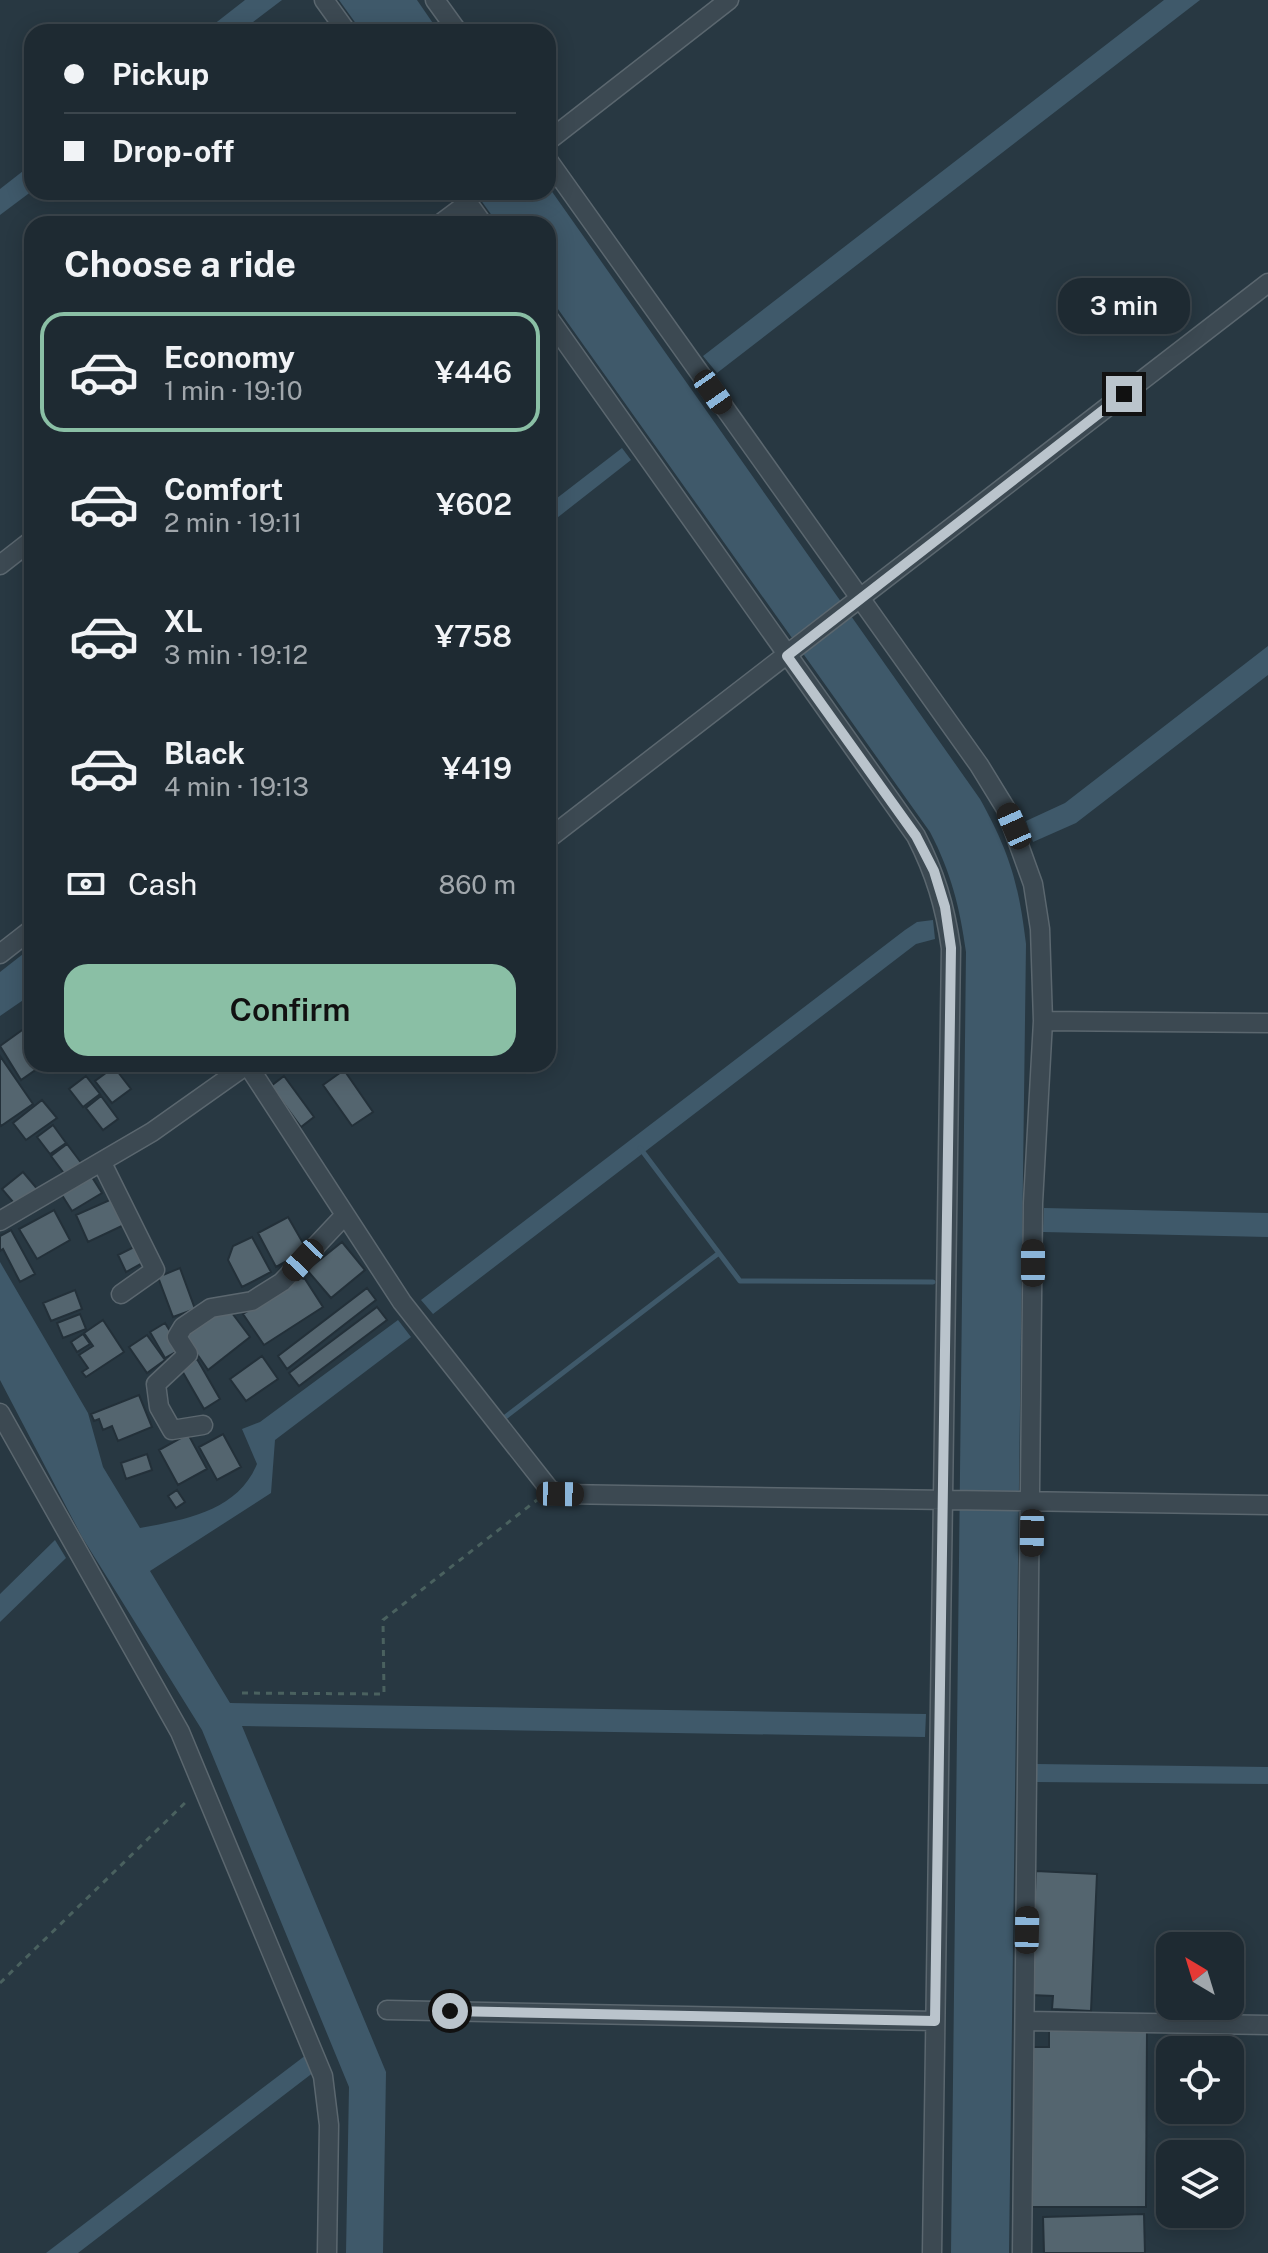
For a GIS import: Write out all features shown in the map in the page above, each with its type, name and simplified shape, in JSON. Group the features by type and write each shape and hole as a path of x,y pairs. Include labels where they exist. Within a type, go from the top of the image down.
{"street":[{"path":"324,0 341,24"},
{"path":"435,0 452,24"},
{"path":"556,135 729,0"},
{"path":"556,172 854,603 979,765 1006,809 1021,844 1040,929 1043,1021 1033,1203 1022,2253"},
{"path":"447,216 461,200"},
{"path":"556,833 1268,283"},
{"path":"556,328 790,652 916,836 934,871 945,907 951,948 947,1501 932,2253"},
{"path":"0,565 24,546"},
{"path":"0,954 24,935"},
{"path":"1043,1021 1268,1023"},
{"path":"0,1221 102,1163 236,1072"},
{"path":"253,1072 402,1302 550,1490 560,1494 1268,1505"},
{"path":"102,1163 155,1270 121,1294"},
{"path":"203,1425 172,1430 159,1407 156,1384 188,1354 177,1337 183,1327 211,1308 252,1301 282,1282 345,1215"},
{"path":"0,1413 180,1732 323,2076 329,2125 327,2253"},
{"path":"387,2010 935,2021"},
{"path":"1026,2021 1268,2025"}],"path":[{"path":"242,1693 384,1694 383,1620 550,1490"},
{"path":"0,1983 203,1785"}],"water":[{"path":"245,0 282,0 250,24 214,24"},
{"path":"339,0 417,0 434,24 356,24"},
{"path":"1164,0 1200,0 717,373 703,356"},
{"path":"24,170 24,197 0,215 0,189"},
{"path":"556,197 980,799 998,835 1016,885 1026,944 1009,2253 951,2253 966,952 958,905 944,861 930,832 556,306 556,216 492,216 481,200 556,200"},
{"path":"622,448 631,460 556,519 556,499"},
{"path":"1268,646 1268,675 1076,823 1033,842 1026,821 1065,803"},
{"path":"933,920 935,939 916,944 433,1314 421,1300 905,930 917,922"},
{"path":"24,953 24,1000 0,1016 0,972"},
{"path":"1044,1208 1268,1213 1268,1237 1043,1232"},
{"path":"0,1262 88,1413 103,1467 140,1528 192,1517 223,1503 237,1493 257,1464 242,1429 260,1422 398,1320 411,1337 275,1440 271,1493 150,1571 230,1703 926,1714 925,1737 242,1726 386,2072 383,2253 346,2253 349,2087 202,1730 82,1537 0,1380"},
{"path":"55,1540 66,1558 0,1622 0,1594"},
{"path":"1036,1764 1268,1767 1268,1784 1035,1782"},
{"path":"306,2055 314,2072 78,2253 46,2253"}],"building":[{"path":"24,1029 24,1072 32,1072 21,1080 0,1046"},
{"path":"0,1056 33,1104 1,1126 0,1124"},
{"path":"107,1072 118,1072 131,1089 112,1103 95,1081"},
{"path":"345,1072 373,1112 352,1126 323,1085"},
{"path":"86,1076 100,1094 83,1107 69,1089"},
{"path":"284,1076 314,1117 301,1127 271,1086"},
{"path":"101,1096 118,1119 103,1130 86,1108"},
{"path":"42,1100 57,1118 26,1140 13,1123"},
{"path":"53,1125 66,1143 50,1154 37,1137"},
{"path":"67,1144 82,1164 66,1176 51,1156"},
{"path":"23,1172 39,1191 18,1208 2,1189"},
{"path":"90,1174 102,1193 72,1211 60,1192"},
{"path":"112,1199 124,1225 88,1242 76,1215"},
{"path":"54,1210 70,1240 37,1259 19,1229"},
{"path":"288,1217 307,1250 276,1267 258,1233"},
{"path":"11,1230 35,1274 20,1282 3,1249 0,1251 0,1236"},
{"path":"252,1237 271,1272 242,1287 228,1260 233,1246"},
{"path":"342,1242 365,1270 331,1298 307,1270"},
{"path":"136,1246 144,1262 126,1272 118,1255"},
{"path":"180,1268 195,1309 173,1317 158,1277"},
{"path":"300,1278 305,1279 323,1307 264,1345 243,1314"},
{"path":"367,1288 376,1300 287,1369 278,1356"},
{"path":"75,1290 82,1309 51,1321 43,1303"},
{"path":"377,1307 387,1320 299,1386 289,1373"},
{"path":"229,1309 250,1337 208,1370 184,1335 211,1312"},
{"path":"80,1314 86,1329 63,1338 57,1323"},
{"path":"103,1320 124,1352 86,1377 82,1372 88,1368 79,1355 93,1346 84,1333"},
{"path":"165,1323 181,1349 165,1358 150,1332"},
{"path":"83,1334 90,1344 77,1352 71,1342"},
{"path":"147,1335 165,1360 147,1373 129,1347"},
{"path":"262,1356 278,1379 246,1401 230,1379"},
{"path":"197,1359 220,1399 204,1409 181,1369"},
{"path":"139,1395 152,1427 118,1441 112,1426 103,1430 99,1419 94,1421 91,1414"},
{"path":"188,1434 207,1469 178,1485 159,1450"},
{"path":"223,1434 241,1467 217,1480 199,1447"},
{"path":"147,1454 152,1470 126,1479 121,1463"},
{"path":"177,1490 185,1502 176,1508 168,1496"},
{"path":"1036,1871 1097,1874 1091,2011 1052,2009 1053,1996 1030,1995"},
{"path":"1049,2029 1147,2029 1146,2207 1030,2207 1030,2047 1049,2047"},
{"path":"1144,2214 1145,2253 1044,2253 1043,2217"}],"waterway":[{"path":"640,1148 740,1281 933,1282"},
{"path":"504,1418 719,1253"}],"route":[{"path":"450,2011 935,2021 951,948 945,907 934,871 916,836 787,656 1124,394"}]}
